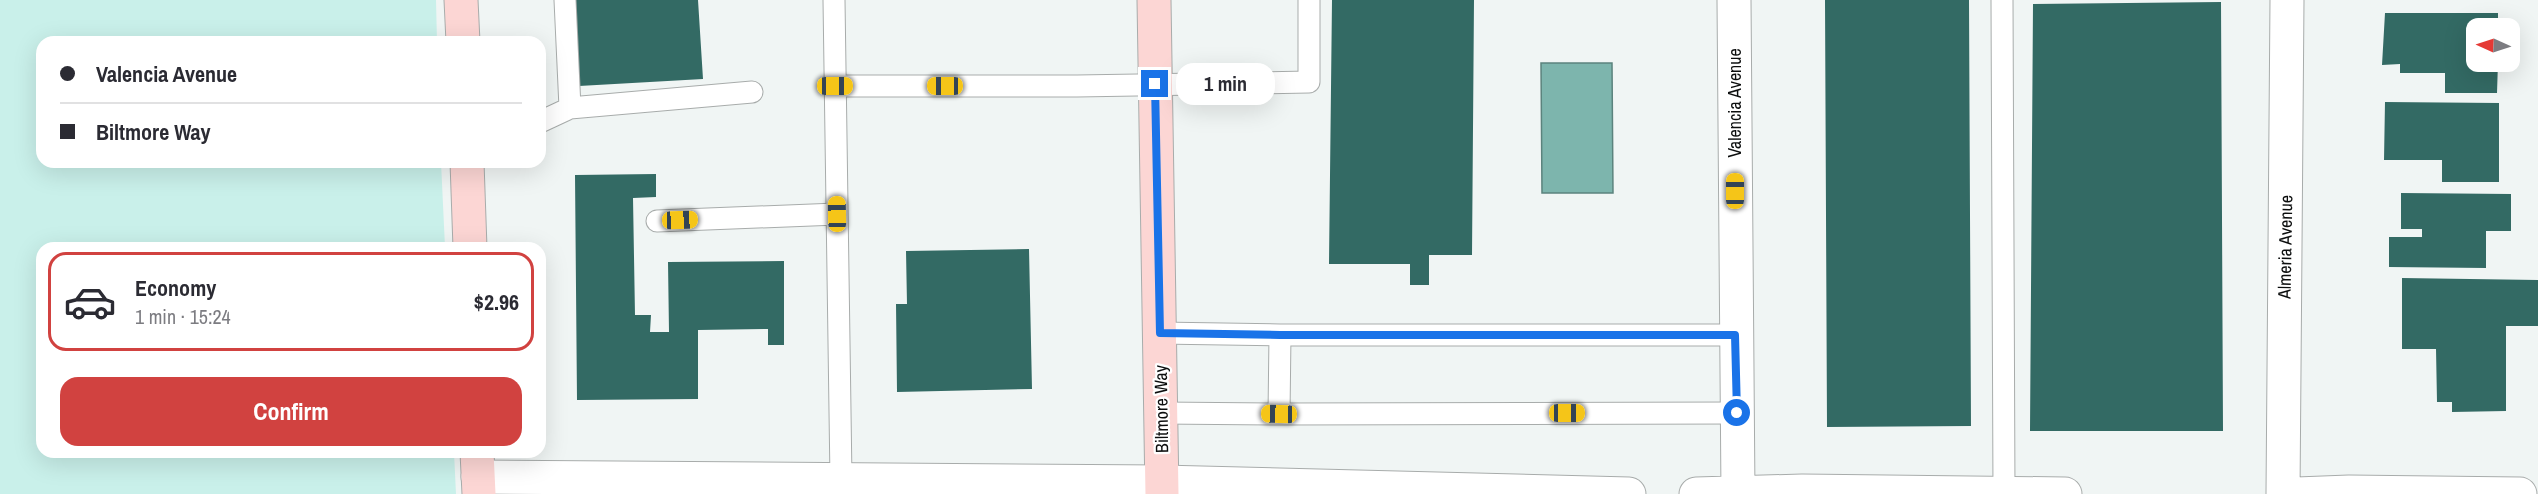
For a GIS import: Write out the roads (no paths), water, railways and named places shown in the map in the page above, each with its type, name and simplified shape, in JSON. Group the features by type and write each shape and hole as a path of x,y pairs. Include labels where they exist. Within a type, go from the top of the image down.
{"street":[{"path":"461,0 463,36"},
{"name":"Biltmore Way","path":"1154,0 1162,488"},
{"name":"Valencia Avenue","path":"1734,0 1738,493"},
{"name":"Almeria Avenue","path":"2283,494 2287,0"},
{"path":"467,168 470,242"},
{"path":"478,474 860,484 1629,494"},
{"path":"1696,494 1802,490 2065,494"},
{"path":"2297,494 2349,492 2520,494"}],"lane":[{"path":"565,0 570,108"},
{"path":"834,0 837,214 860,484"},
{"path":"835,86 1309,82 1309,0"},
{"path":"2002,0 2004,494"},
{"path":"546,119 570,108 752,92"},
{"path":"657,221 837,214"},
{"path":"1160,333 1735,335"},
{"path":"1279,414 1280,335"},
{"path":"1161,413 1737,413"}]}
